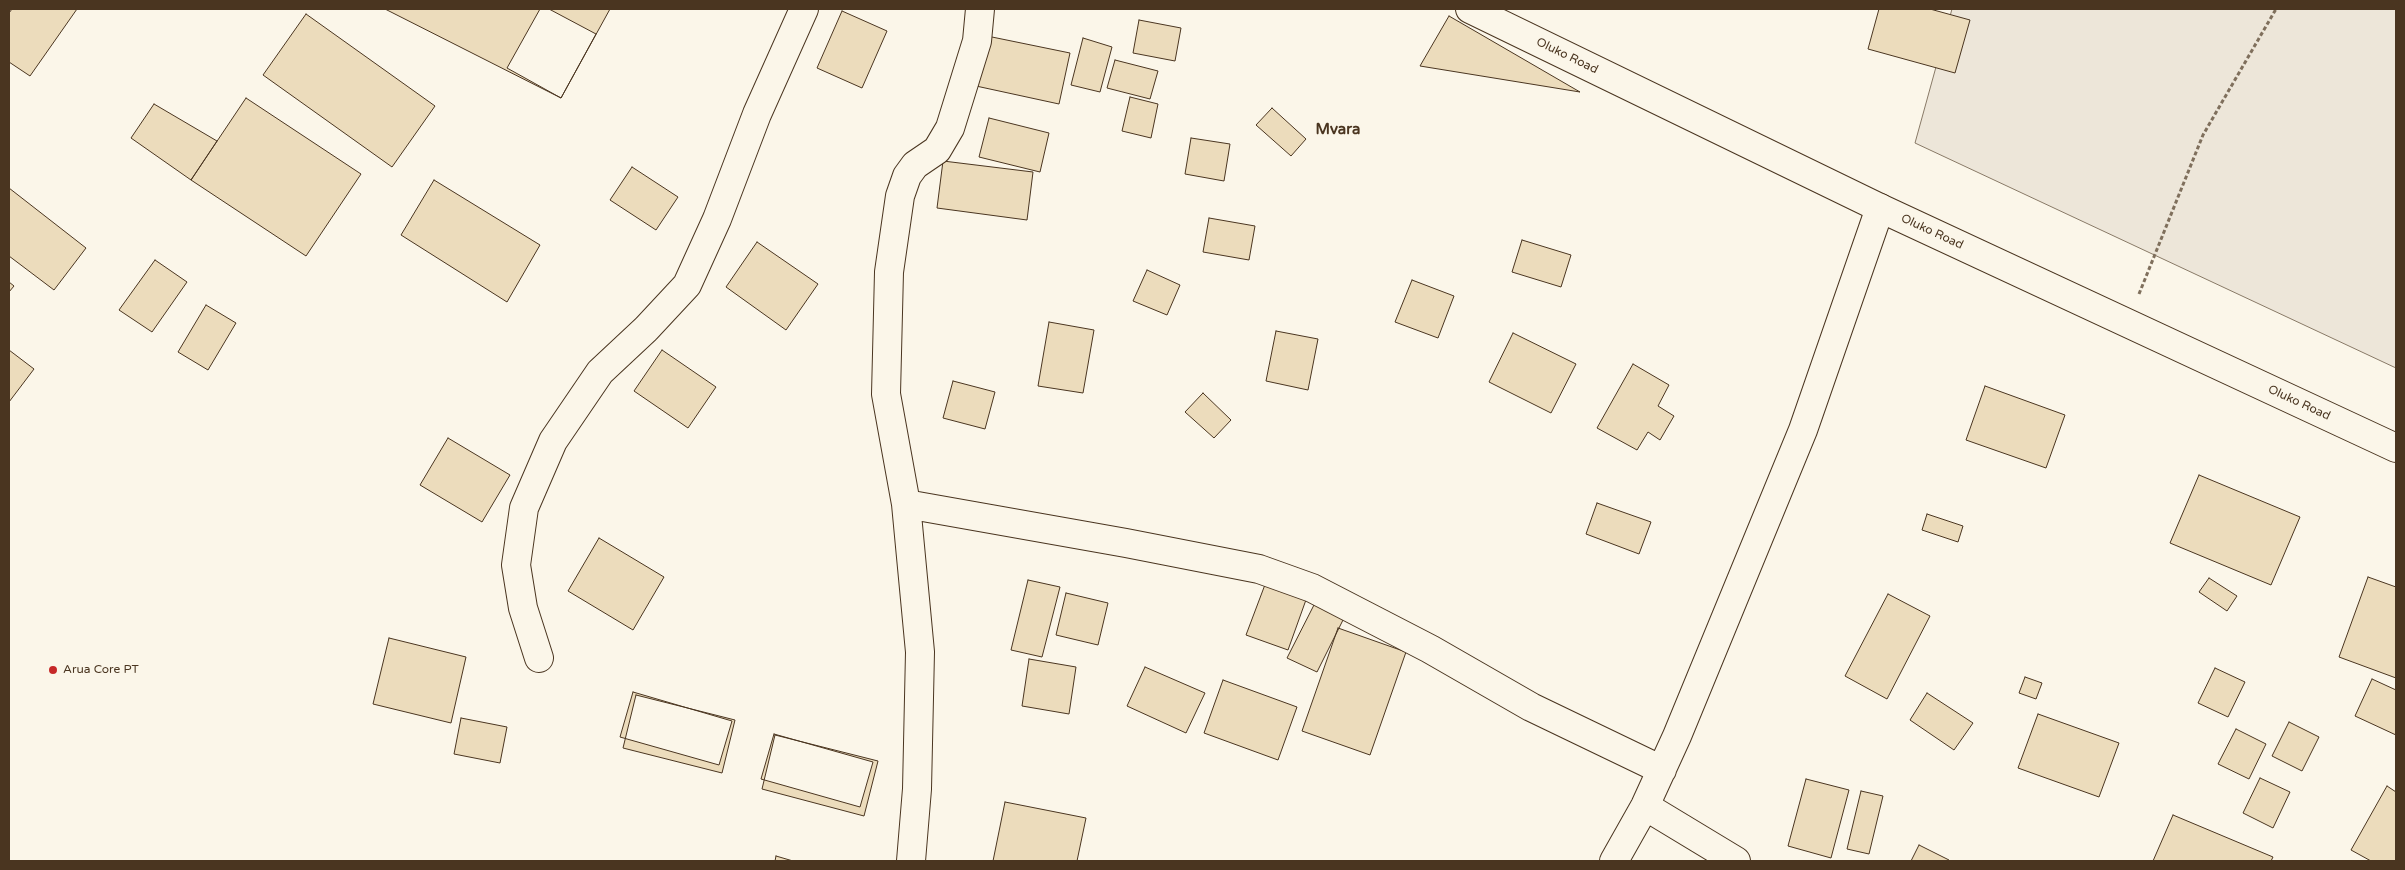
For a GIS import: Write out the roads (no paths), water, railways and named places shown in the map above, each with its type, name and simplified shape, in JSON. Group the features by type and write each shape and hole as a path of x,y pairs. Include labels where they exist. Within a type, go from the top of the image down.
{"street":[{"path":"539,658 523,608 516,565 524,508 553,441 600,372 646,329 687,285 717,220 757,114 804,9"},
{"path":"911,861 917,789 920,652 906,504 886,394 889,272 896,214 908,176 915,166 937,150 950,128 977,41 980,9"},
{"name":"Oluko Road","path":"1477,10 1880,208 2396,448"},
{"path":"1614,861 1645,806 1678,736 1803,430 1880,208"},
{"path":"906,504 1259,569 1312,588 1430,649 1531,706 1662,770"},
{"path":"1645,806 1736,861"}],"place":[{"name":"Arua Core PT","path":"53,670"}],"district":[{"name":"Mvara","path":"1338,130"}]}
